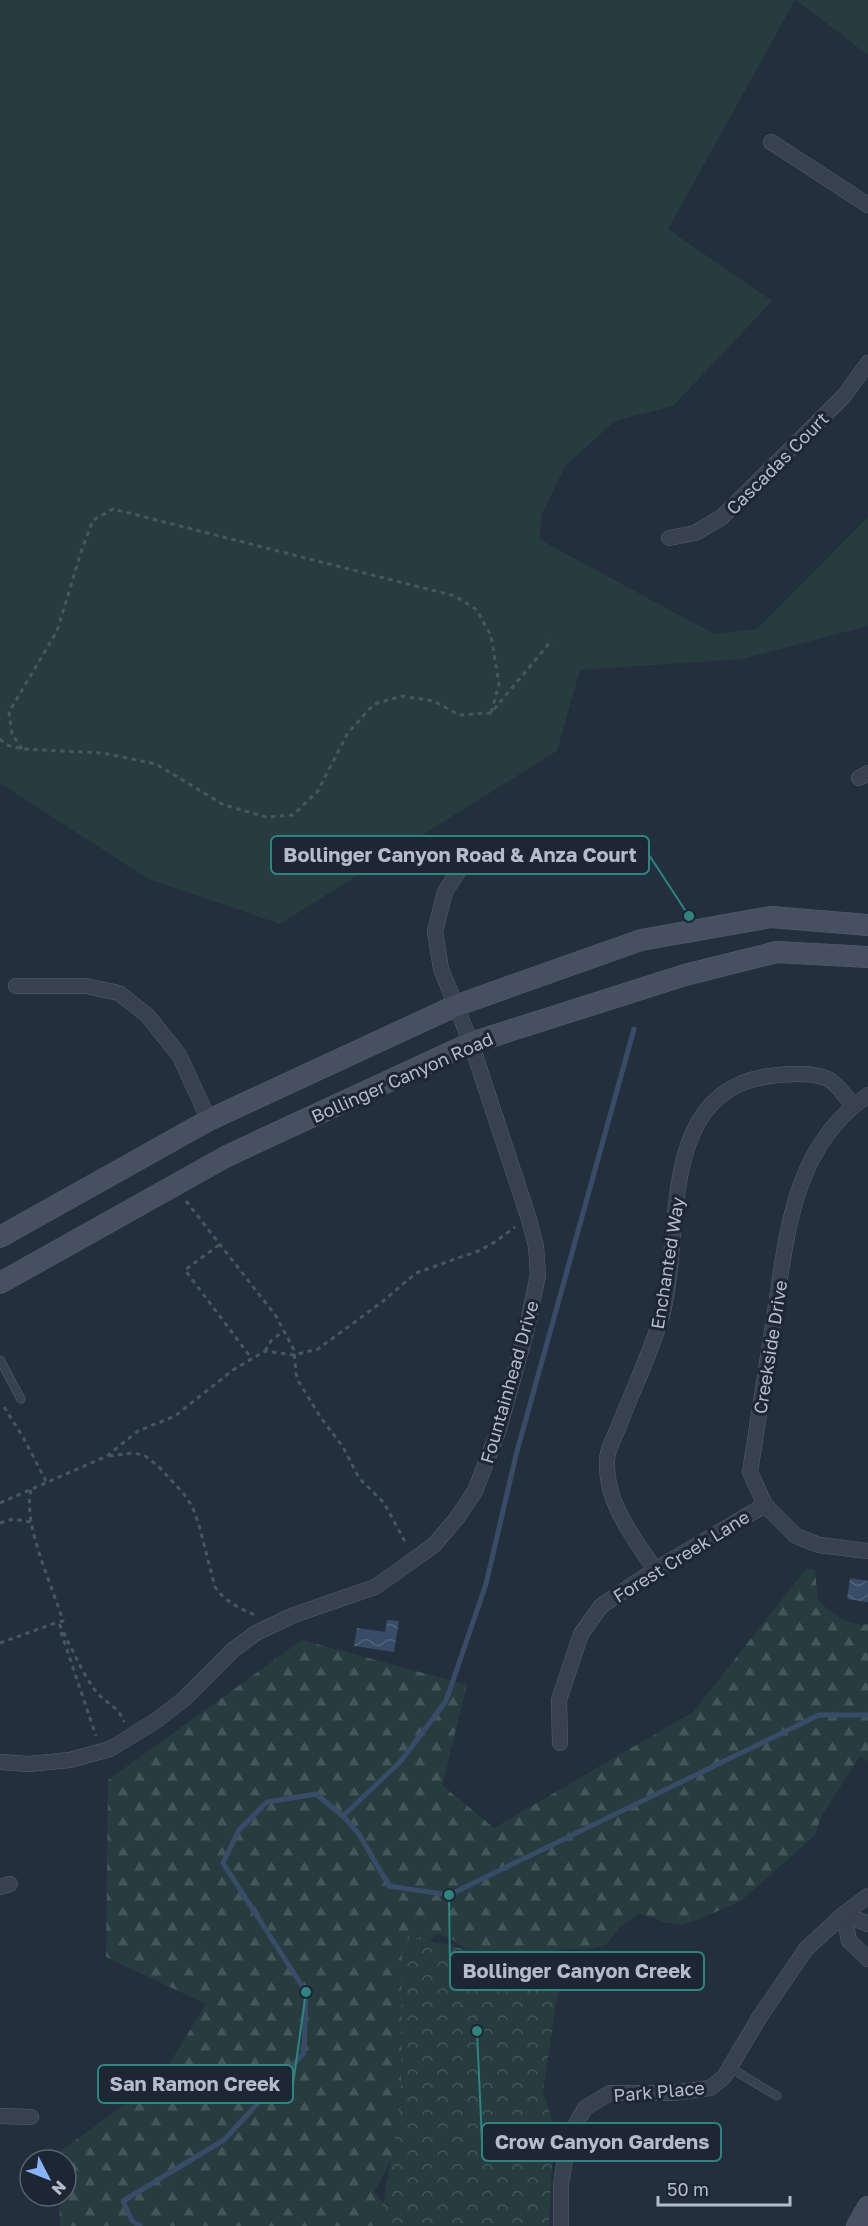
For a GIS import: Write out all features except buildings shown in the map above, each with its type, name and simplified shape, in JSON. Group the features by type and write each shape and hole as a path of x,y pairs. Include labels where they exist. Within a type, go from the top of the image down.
{"main road":[{"path":"0,1237 209,1120 455,1006 641,940 771,917 868,925"},
{"name":"Bollinger Canyon Road","path":"0,1282 227,1156 471,1043 685,975 777,952 868,957"},
{"path":"856,2226 868,2207"}],"street":[{"path":"771,142 868,205"},
{"name":"Cascadas Court","path":"669,537 695,533 722,517 843,397 868,363"},
{"name":"Fountainhead Drive","path":"0,1762 28,1764 70,1760 102,1752 129,1737 157,1720 184,1699 233,1650 256,1633 326,1603 375,1587 414,1560 434,1545 457,1518 475,1491 499,1429 526,1332 538,1275 536,1246 528,1216 471,1043 441,969 435,931 445,892 463,864"},
{"path":"16,986 86,986 119,993 147,1015 179,1055 209,1120"},
{"name":"Enchanted Way","path":"656,1570 617,1511 608,1484 606,1457 655,1337 663,1310 682,1166 697,1121 715,1099 726,1091 756,1078 793,1073 829,1079 853,1105"},
{"name":"Creekside Drive","path":"868,1095 853,1105 832,1125 808,1165 789,1220 750,1472 765,1504 796,1536 819,1545 868,1551"},
{"name":"Forest Creek Lane","path":"560,1743 559,1700 581,1634 601,1606 765,1504"},
{"path":"844,1914 868,1896"},
{"path":"844,1914 868,1924"},
{"path":"844,1914 849,1941 868,1959"},
{"name":"Park Place","path":"561,2226 561,2184 569,2136 585,2108 610,2093 672,2093 710,2088 724,2077 759,2018 806,1949 844,1914"},
{"path":"0,2116 31,2117"}],"lane":[{"path":"0,1360 21,1399"},
{"path":"729,2067 777,2096"}],"path":[{"path":"22,749 12,734 9,712 57,631 93,520 113,509 455,596 477,610 491,636 499,684 490,713"},
{"path":"0,739 7,745 22,749 103,753 156,764 224,805 266,817 293,815 318,791 347,734 374,704 402,696 434,701 459,715 490,713 552,640"},
{"path":"173,1186 276,1316 282,1332 291,1344 299,1382 321,1418 343,1447 359,1478 384,1503 414,1560"},
{"path":"265,1351 294,1355 325,1345 416,1273 495,1242 528,1216"},
{"path":"219,1245 185,1270 252,1359"},
{"path":"0,1503 107,1456 138,1431 175,1416 218,1382 265,1351 271,1341 282,1332"},
{"path":"4,1407 23,1437 46,1482"},
{"path":"107,1456 132,1453 144,1455 159,1467 192,1506 215,1587 219,1593 225,1600 255,1616 275,1623"},
{"path":"0,1643 63,1621 31,1522 28,1501 32,1489"},
{"path":"0,1523 13,1519 31,1522"},
{"path":"58,1622 90,1683 102,1698 118,1710 129,1737"},
{"path":"58,1622 102,1752"}],"green space":[{"path":"0,0 795,0 668,229 772,301 673,406 615,421 565,466 542,514 539,539 714,634 757,629 868,517 868,626 742,659 580,670 557,751 280,924 148,879 0,783"},
{"path":"796,0 868,0 868,55"},
{"path":"806,1569 815,1570 818,1601 847,1621 861,1625 868,1624 868,1761 860,1756 821,1817 815,1835 741,1901 681,1925 639,1913 620,1927 606,1945 589,1949 539,1952 504,1968 495,1967 450,1938 437,1934 414,1956 405,2136 374,2192 392,2213 389,2226 60,2226 59,2208 78,2208 78,2148 65,2148 160,2079 206,2004 106,1957 108,1780 302,1640 467,1685 442,1785 494,1828 693,1712"},
{"path":"402,1935 561,1970 543,2091 554,2126 549,2226 379,2226 401,2105"}],"water":[{"path":"850,1578 868,1581 868,1602 847,1599"},
{"path":"387,1620 399,1621 394,1652 354,1646 357,1628 385,1632"}],"waterway":[{"path":"343,1816 400,1762 446,1701 486,1584 516,1455 634,1029"},
{"path":"140,2226 132,2221 123,2201 224,2140 304,2053 306,1992 223,1863 239,1830 267,1802 316,1794 343,1816 359,1834 389,1886 449,1895 819,1715 868,1715"}],"place":[{"name":"Bollinger Canyon Road & Anza Court","path":"689,916"},
{"name":"Bollinger Canyon Creek","path":"449,1895"},
{"name":"San Ramon Creek","path":"306,1992"},
{"name":"Crow Canyon Gardens","path":"477,2031"}]}
